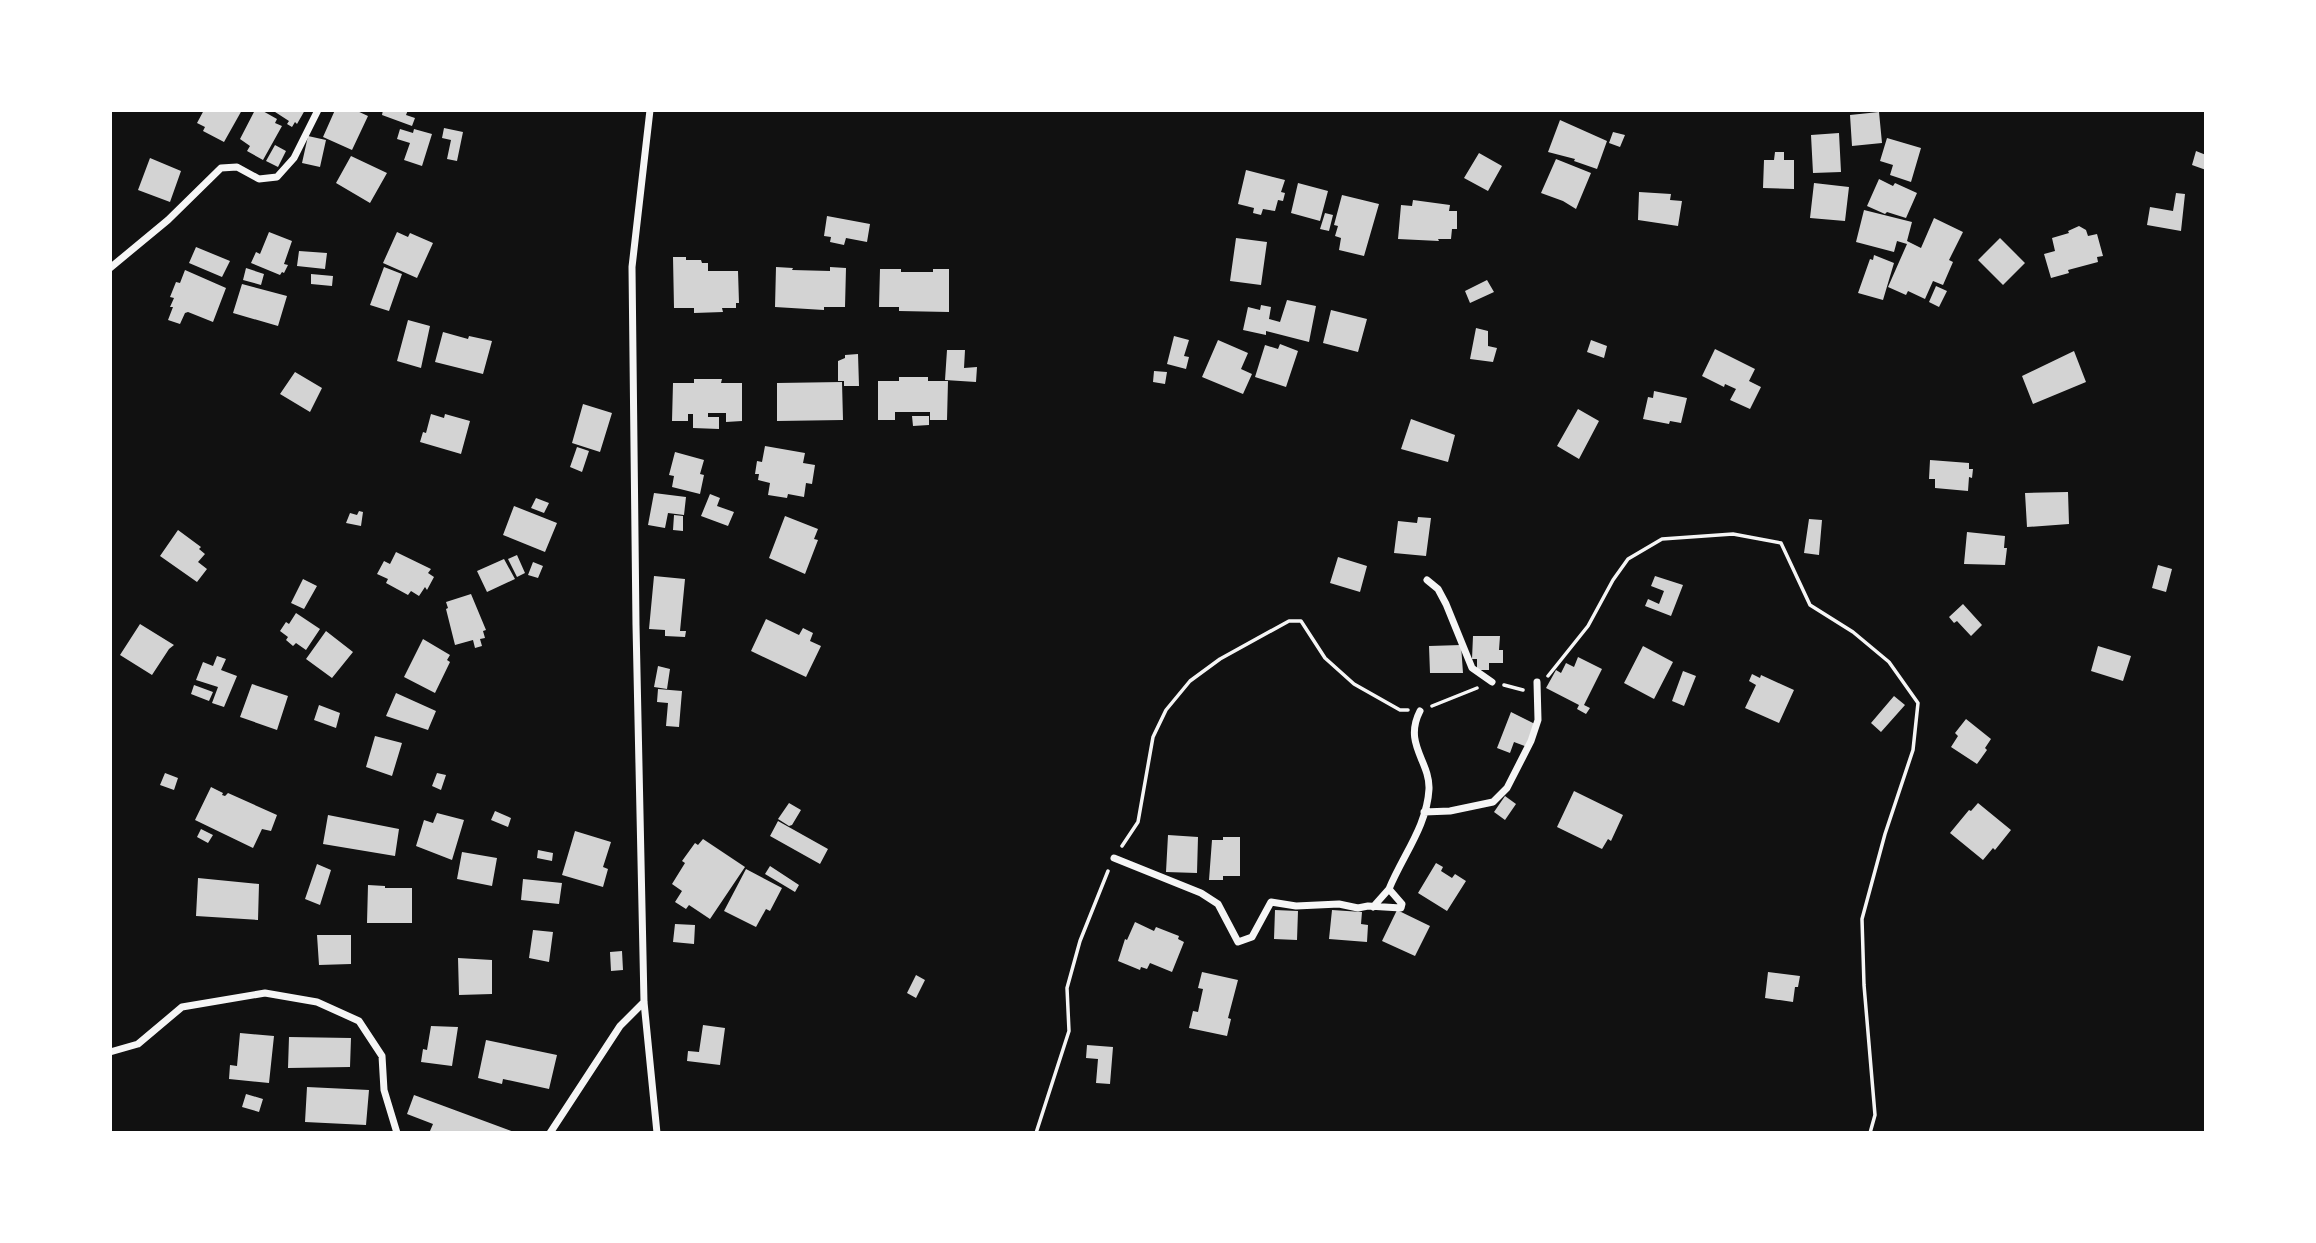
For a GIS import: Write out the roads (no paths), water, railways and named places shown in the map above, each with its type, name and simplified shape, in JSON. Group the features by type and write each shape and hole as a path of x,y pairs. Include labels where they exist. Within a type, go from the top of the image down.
{"street":[{"path":"110,268 168,219 221,168 237,167 259,179 277,177 294,158 318,110"},
{"path":"650,110 632,267 644,1002 657,1133"},
{"path":"1427,580 1437,589 1446,604 1472,668 1492,682"},
{"path":"1424,812 1450,811 1493,802 1507,788 1531,741 1538,720 1536,682"},
{"path":"1373,906 1389,888 1423,822 1429,787 1417,752 1416,720 1420,711"},
{"path":"1114,858 1201,893 1218,904 1237,942 1252,937 1270,902 1296,906 1339,904 1357,908 1373,906 1398,909 1403,906 1389,888"},
{"path":"110,1052 138,1044 182,1007 265,993 317,1002 359,1021 382,1056 384,1090 397,1133"},
{"path":"550,1133 620,1026 644,1002"}]}
